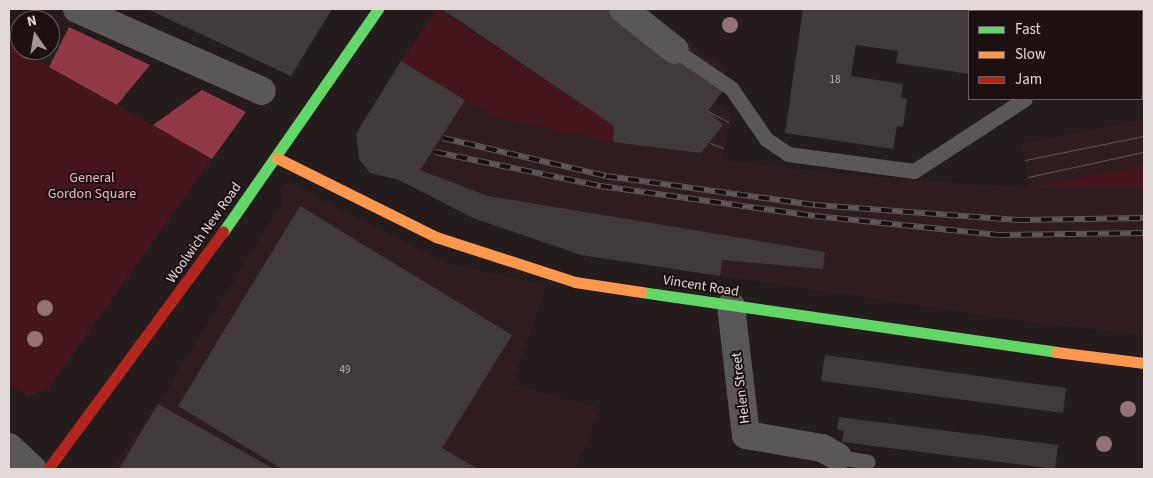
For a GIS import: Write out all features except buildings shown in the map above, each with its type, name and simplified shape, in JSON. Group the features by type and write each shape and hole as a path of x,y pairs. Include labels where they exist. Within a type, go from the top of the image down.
{"street":[{"path":"77,9 262,91"},
{"name":"Woolwich New Road","path":"48,469 277,158 378,9"},
{"path":"633,12 675,50"},
{"name":"Vincent Road","path":"277,158 469,250 575,282 898,333 1144,363"},
{"name":"Helen Street","path":"731,306 746,435 822,448 838,457"},
{"path":"9,447 33,469"}],"lane":[{"path":"675,50 731,88 766,139 788,154 914,171 1023,100"},
{"path":"838,457 868,462"}],"shaded area":[{"path":"438,9 641,9 728,70 718,88 723,91 715,102 732,112 722,160 851,175 1030,188 1021,144 1144,119 1144,335 1030,322 581,255 473,218 399,180 370,173 357,151 360,124"},
{"path":"69,27 150,65 117,105 49,67 52,60 60,60 60,45"},
{"path":"202,90 246,112 212,159 153,125"},
{"path":"288,181 445,263 547,285 512,384 601,408 575,469 110,469 158,404 281,204 280,188"}],"green space":[{"path":"438,9 614,126 613,142 495,117 401,61"},
{"name":"General Gordon Square","path":"9,43 10,60 39,60 212,159 48,389 28,396 9,385"},
{"path":"1144,165 1144,188 1030,188"}],"tram line":[{"path":"708,111 728,122"},
{"path":"1025,160 1144,136"},
{"path":"710,143 723,148"},
{"path":"1028,177 1144,152"}],"railway":[{"path":"443,138 606,176 815,205 1019,220 1144,218"},
{"path":"435,152 601,186 815,216 999,235 1144,233"}],"traffic: fast":[{"path":"223,232 378,9"},
{"path":"641,292 1056,352"}],"traffic: slow":[{"path":"277,158 436,237 575,282 641,292"},
{"path":"1056,352 1144,363"}],"traffic: jam":[{"path":"48,469 223,232"}]}
